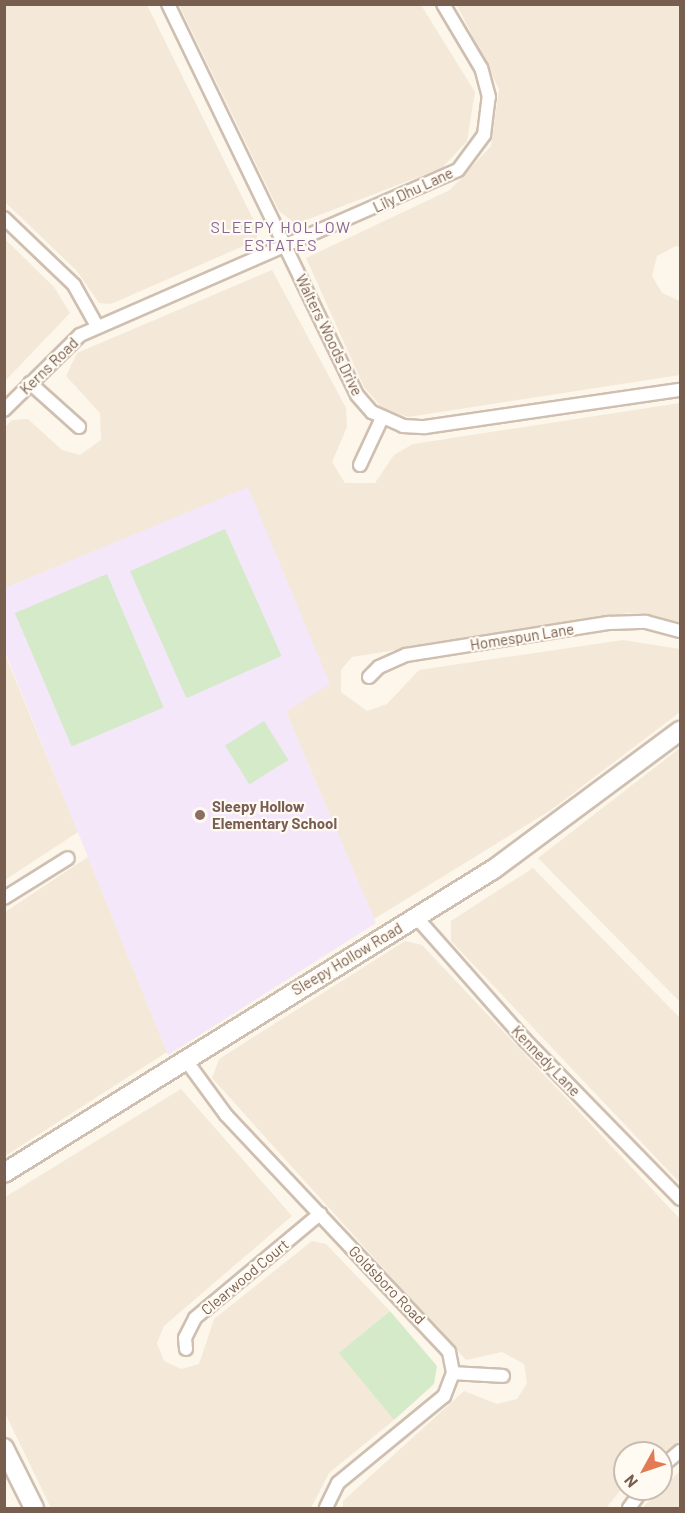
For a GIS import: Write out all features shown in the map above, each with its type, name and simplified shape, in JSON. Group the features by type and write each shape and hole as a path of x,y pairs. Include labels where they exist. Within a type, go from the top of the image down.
{"main road":[{"name":"Sleepy Hollow Road","path":"4,1173 494,869 681,731"},
{"path":"4,1448 34,1509"}],"street":[{"name":"Walters Woods Drive","path":"168,4 357,395 382,418 403,426 425,427 681,390"},
{"name":"Lily Dhu Lane","path":"97,326 444,179 469,159 480,143 488,121 485,81 443,4"},
{"path":"4,218 74,285 97,326"},
{"name":"Kerns Road","path":"4,410 70,342 97,326"},
{"path":"30,383 79,428"},
{"path":"360,465 382,418"},
{"name":"Homespun Lane","path":"369,677 379,667 406,655 609,623 646,622 681,632"},
{"path":"4,898 68,858"},
{"name":"Kennedy Lane","path":"417,918 525,1040 681,1199"},
{"name":"Goldsboro Road","path":"185,1059 226,1115 442,1342 449,1352 453,1373"},
{"name":"Clearwood Court","path":"186,1349 185,1338 195,1318 320,1214"},
{"path":"326,1509 338,1484 444,1396 453,1373 503,1376"}],"shaded area":[{"path":"4,5 147,5 257,227 257,240 111,304 99,303 76,270 5,202"},
{"path":"179,5 421,5 475,92 467,141 442,168 296,224 279,211"},
{"path":"457,5 680,5 680,247 676,246 657,256 652,276 662,293 680,301 680,375 408,417 382,408 364,387 306,258 450,190 491,146 499,89"},
{"path":"5,239 54,287 70,313 5,381"},
{"path":"272,270 346,408 347,427 332,462 345,483 375,483 394,455 413,444 680,403 680,622 628,613 352,657 341,670 341,692 367,711 387,704 419,670 623,640 680,649 680,712 551,810 374,919 286,712 248,488 5,588 4,428 12,420 28,419 62,450 80,455 101,440 100,413 66,376 77,353"},
{"name":"Sleepy Hollow Elementary School","path":"248,487 330,684 286,712 376,923 168,1055 5,652 5,588"},
{"path":"4,652 78,832 5,880 4,880"},
{"path":"680,748 680,1002 538,858"},
{"path":"88,857 167,1052 5,1156 5,912"},
{"path":"533,868 680,1018 680,1183 451,941 451,921"},
{"path":"405,941 422,945 680,1219 680,1442 673,1446 673,1441 613,1441 613,1500 606,1508 343,1508 343,1501 464,1391 497,1404 517,1399 527,1383 524,1364 502,1352 466,1360 212,1078 219,1059"},
{"path":"181,1089 292,1216 164,1326 157,1343 164,1361 181,1369 199,1364 214,1319 312,1241 326,1244 390,1311 340,1353 394,1420 329,1473 311,1508 51,1508 5,1413 5,1197"},
{"path":"680,1471 680,1508 642,1508 649,1501 673,1501 673,1478"}],"green space":[{"path":"225,529 282,656 187,698 130,571"},
{"path":"107,574 164,707 72,747 15,613"},
{"path":"264,721 288,760 249,784 225,745"},
{"path":"390,1311 437,1366 434,1384 394,1420 339,1353"}],"place":[{"name":"Sleepy Hollow Elementary School","path":"200,815"}],"district":[{"name":"SLEEPY HOLLOW ESTATES","path":"281,236"}]}
